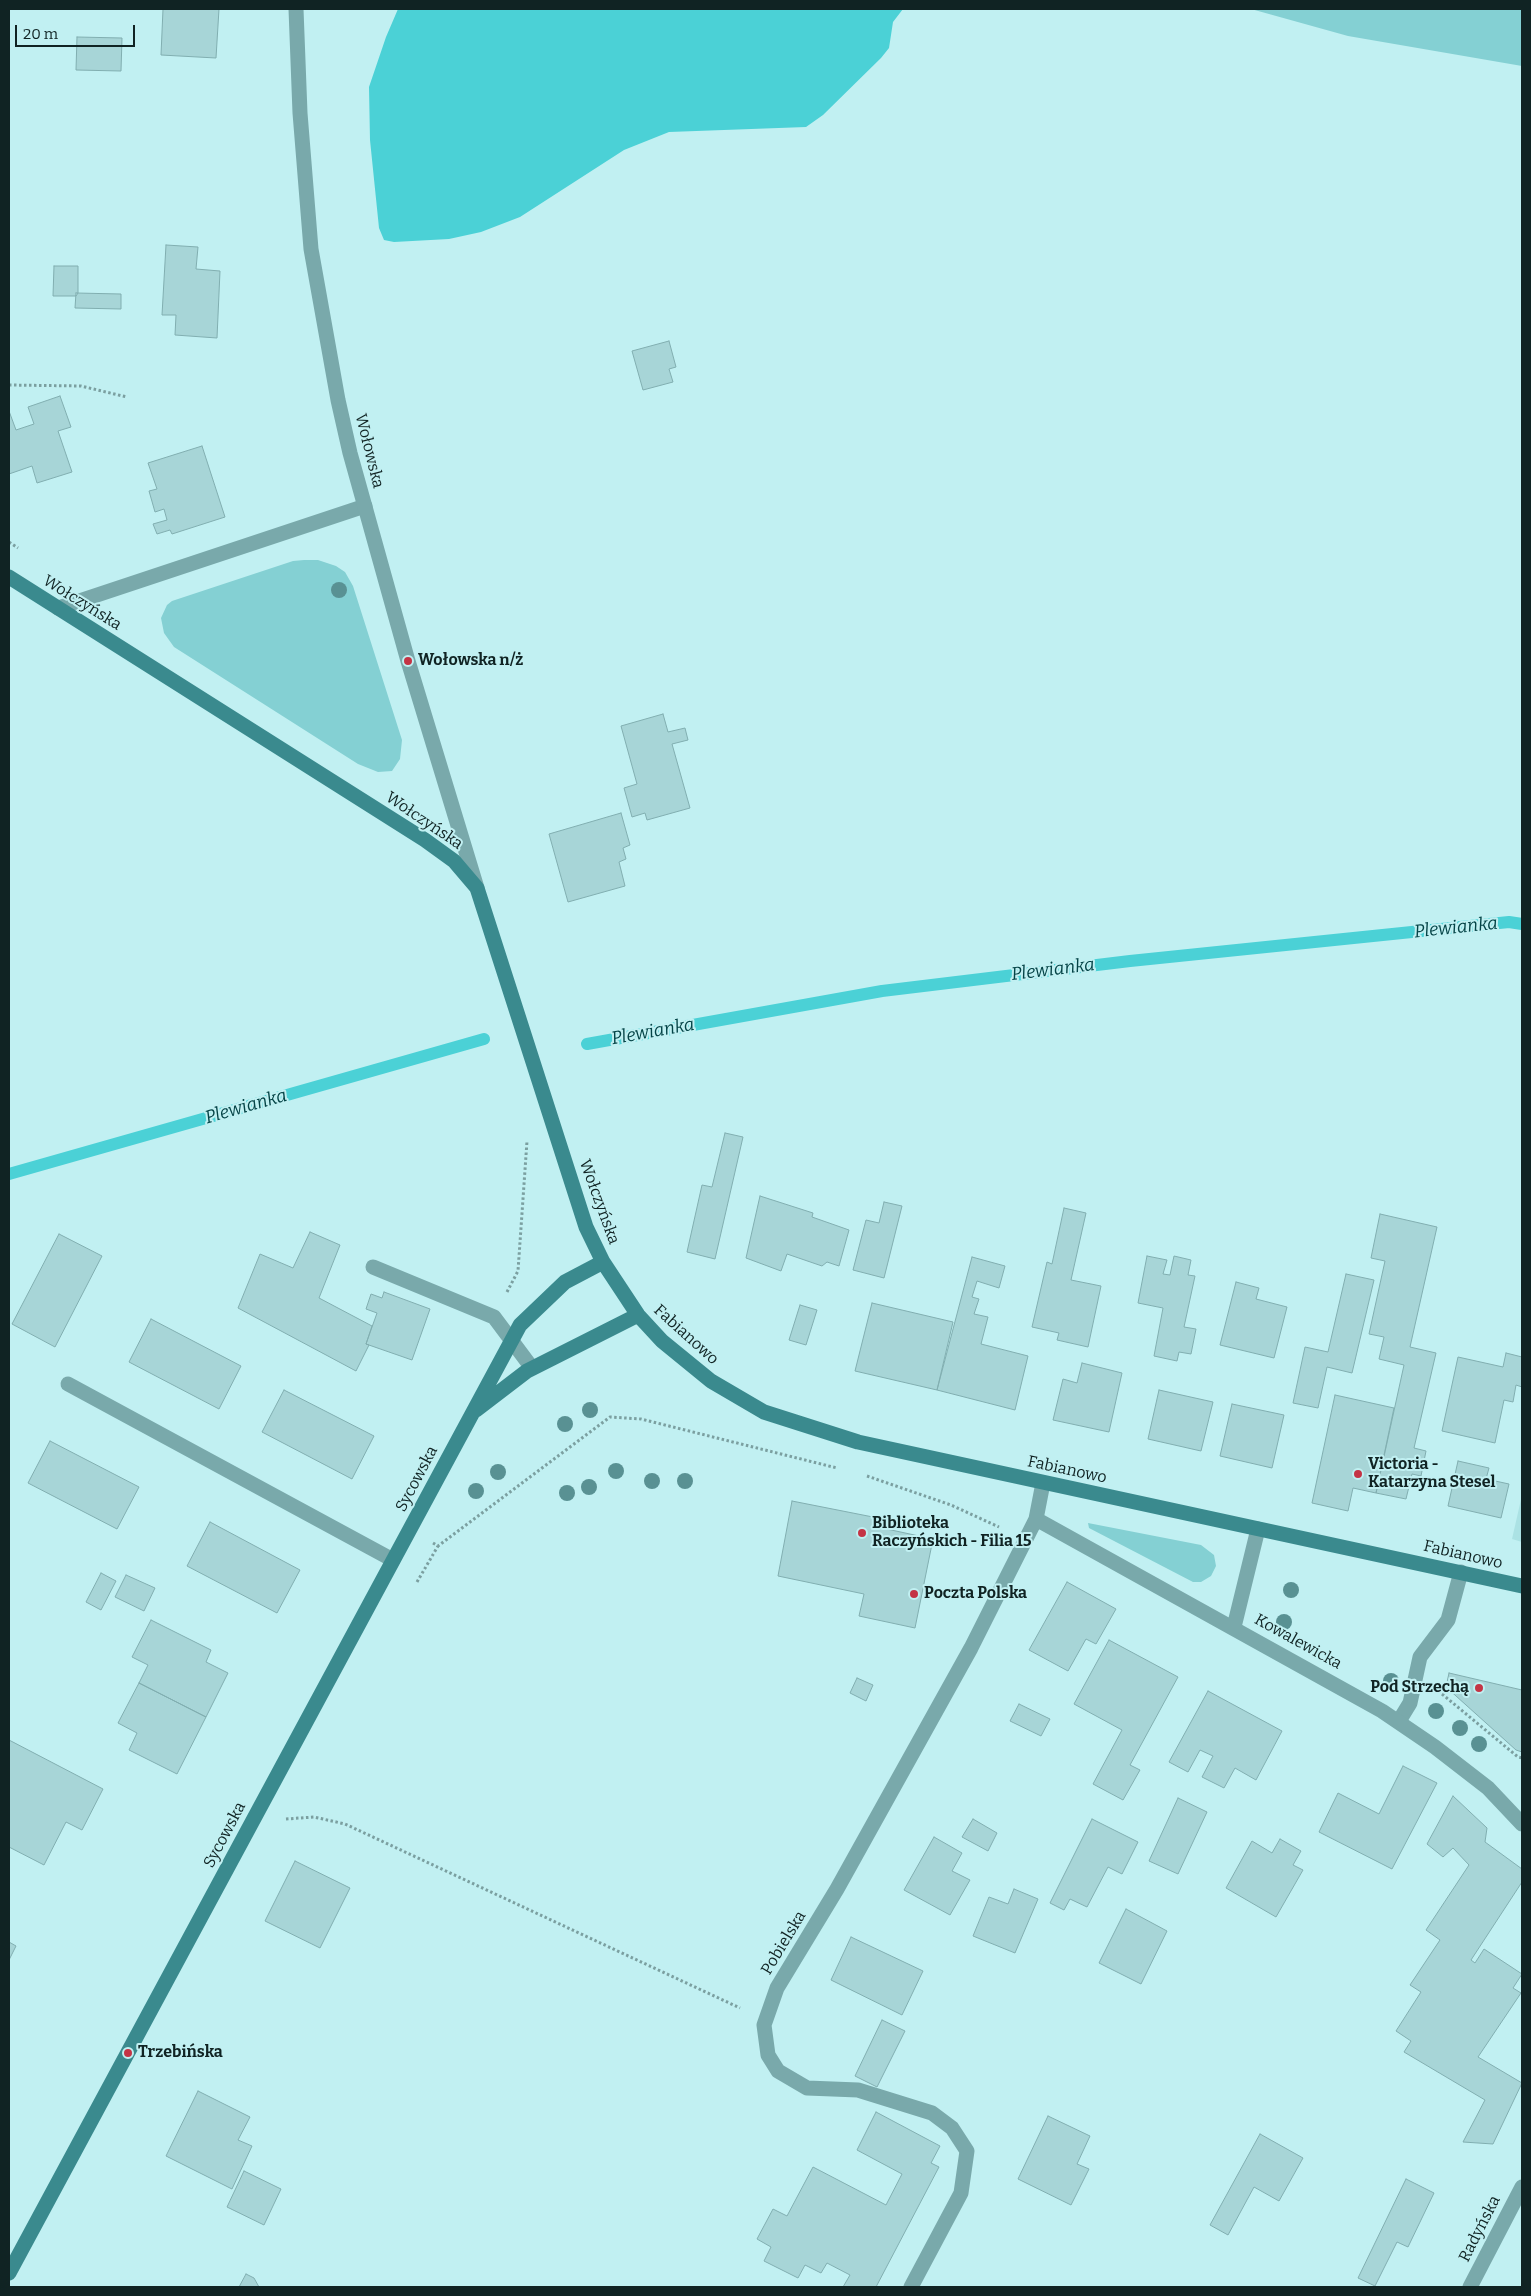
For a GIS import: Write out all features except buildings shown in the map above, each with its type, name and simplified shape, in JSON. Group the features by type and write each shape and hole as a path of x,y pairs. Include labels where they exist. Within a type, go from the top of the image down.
{"street":[{"name":"Wołowska","path":"296,9 300,113 311,249 338,400 408,661 477,888"},
{"path":"58,608 365,506"},
{"name":"Wołczyńska","path":"9,577 425,840 454,861 477,888 586,1227 603,1262 638,1314"},
{"name":"Sycowska","path":"9,2273 520,1325 565,1282 603,1262"},
{"path":"373,1267 494,1317 532,1368"},
{"name":"Sycowska","path":"471,1414 532,1368 638,1314"},
{"name":"Fabianowo","path":"638,1314 662,1341 711,1382 764,1412 858,1442 1522,1586"},
{"path":"68,1384 393,1560"},
{"name":"Pobielska","path":"911,2287 961,2192 967,2151 952,2128 932,2113 858,2090 807,2088 778,2071 768,2055 764,2025 777,1988 837,1889 962,1666 1027,1540 1036,1519 1043,1482"},
{"name":"Kowalewicka","path":"1036,1519 1352,1692 1398,1721 1488,1788 1522,1824"},
{"path":"1234,1627 1258,1529"},
{"path":"1398,1721 1410,1703 1420,1657 1448,1620 1461,1572"},
{"name":"Radyńska","path":"1470,2287 1522,2187"}],"path":[{"path":"9,385 81,386 127,397"},
{"path":"494,1317 518,1271 527,1140"},
{"path":"410,1530 438,1546 610,1417 641,1419 846,1470"},
{"path":"864,1475 951,1505 1027,1540"},
{"path":"1416,1673 1518,1757 1522,1758"},
{"path":"266,1796 288,1820 314,1817 345,1824 738,2008 768,2014"}],"shaded area":[{"path":"398,9 903,9 893,22 889,48 881,58 823,115 806,127 669,132 624,150 520,217 481,232 449,239 394,242 384,240 379,228 370,140 369,87"},
{"path":"1251,9 1522,9 1522,66 1348,36"},
{"path":"318,560 336,566 345,572 353,586 402,740 400,759 392,771 378,772 358,764 174,647 164,633 161,618 167,605 172,601 293,561"},
{"path":"1522,1495 1522,1542 1512,1539"},
{"path":"1088,1523 1201,1545 1214,1555 1216,1566 1211,1576 1201,1582 1193,1582 1089,1528"}],"waterway":[{"name":"Plewianka","path":"587,1044 882,991 1130,961 1509,922 1522,924"},
{"name":"Plewianka","path":"9,1174 484,1039"}],"place":[{"name":"Wołowska n/ż","path":"408,661"},
{"name":"Victoria - Katarzyna Stesel","path":"1358,1474"},
{"name":"Biblioteka Raczyńskich - Filia 15","path":"862,1533"},
{"name":"Poczta Polska","path":"914,1594"},
{"name":"Pod Strzechą","path":"1479,1688"},
{"name":"Trzebińska","path":"128,2053"}]}
